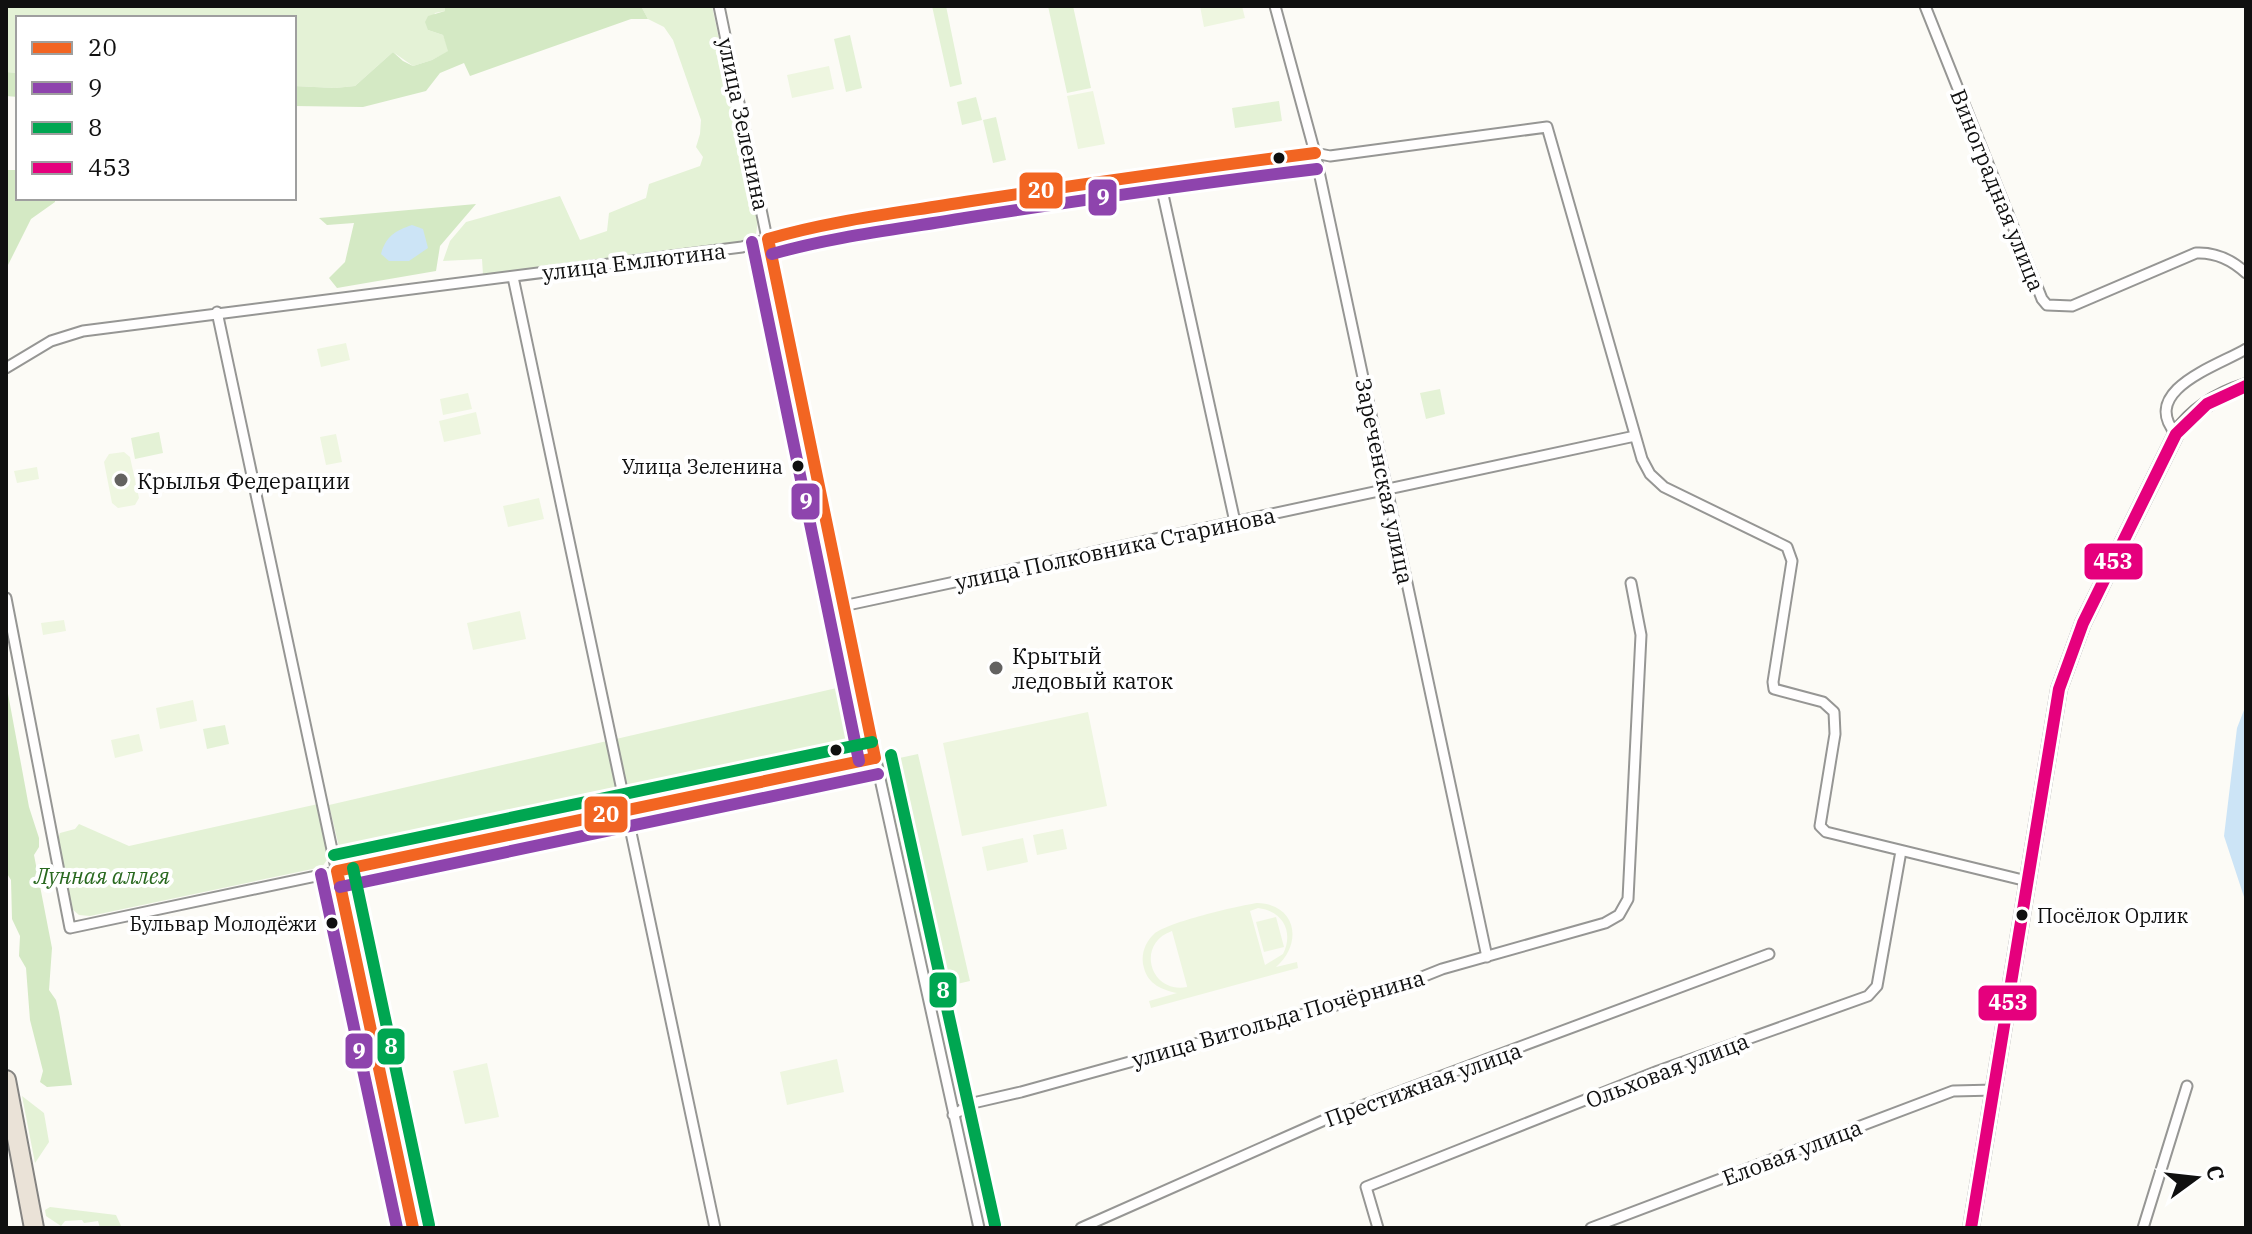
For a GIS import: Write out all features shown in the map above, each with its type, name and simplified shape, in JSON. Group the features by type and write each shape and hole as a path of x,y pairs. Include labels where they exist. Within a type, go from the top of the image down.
{"highway":[{"path":"6,1082 34,1228"}],"street":[{"name":"улица Зеленина","path":"719,6 875,758 979,1228"},
{"name":"Зареченская улица","path":"1275,6 1315,153 1487,957"},
{"name":"Виноградная улица","path":"1925,6 2047,305 2072,306 2196,253 2216,255 2246,273"},
{"name":"улица Емлютина","path":"6,368 63,335 217,312 742,247 786,233 1158,172 1315,153 1330,156 1547,127 1635,436"},
{"path":"1158,172 1235,522"},
{"path":"513,277 715,1228"},
{"path":"217,312 413,1228"},
{"path":"2176,434 2167,421 2166,410 2171,398 2188,378 2246,349"},
{"path":"1971,1228 2054,713 2064,672 2083,623 2176,434 2209,401 2246,386"},
{"path":"1635,436 1650,474 1664,487 1787,547 1792,561 1773,682 1774,689 1823,702 1834,712 1835,734 1820,826 1826,832 2027,881"},
{"name":"улица Полковника Старинова","path":"843,606 1635,436"},
{"name":"улица Витольда Почёрнина","path":"953,1115 973,1103 1372,995 1442,969 1605,923 1619,915 1629,890 1641,635 1631,583"},
{"path":"6,598 70,928 875,758"},
{"name":"Ольховая улица","path":"1378,1228 1366,1187 1658,1071 1868,996 1877,986 1901,851"},
{"name":"Престижная улица","path":"1081,1228 1329,1118 1769,954"},
{"path":"2143,1228 2187,1086"},
{"name":"Еловая улица","path":"1591,1228 1953,1091 1995,1090"}],"green space":[{"path":"6,6 445,6 445,11 435,13 428,30 443,35 449,51 413,66 393,52 355,86 296,86 296,16 16,16 16,73 6,72"},
{"path":"445,6 641,6 648,19 631,19 470,76 464,63 440,73 426,91 363,107 296,106 296,86 355,86 393,52 413,66 448,51 443,35 428,30 425,22 428,16 445,11"},
{"path":"641,6 712,6 758,221 756,234 745,242 483,275 482,259 443,261 450,241 466,222 560,196 580,240 607,231 609,213 646,198 649,184 700,166 703,157 696,147 701,120 673,40 664,27 648,19"},
{"path":"932,6 946,6 962,84 950,87"},
{"path":"1048,6 1073,6 1091,88 1067,93"},
{"path":"1200,6 1242,6 1245,18 1204,27"},
{"path":"850,35 862,88 846,92 834,39"},
{"path":"829,66 834,89 792,98 787,75"},
{"path":"6,72 16,73 16,97 6,96"},
{"path":"1093,91 1105,144 1078,149 1067,96"},
{"path":"976,97 982,120 962,125 957,102"},
{"path":"1279,101 1282,121 1235,128 1232,108"},
{"path":"996,117 1006,160 993,163 983,120"},
{"path":"6,170 16,170 16,200 55,202 31,219 6,269"},
{"path":"476,204 440,246 436,271 337,288 329,278 345,262 354,223 327,225 319,218"},
{"path":"346,343 350,360 321,367 317,349"},
{"path":"1440,389 1445,414 1426,419 1420,393"},
{"path":"468,393 472,409 443,415 440,399"},
{"path":"476,412 481,434 444,442 439,421"},
{"path":"159,432 163,453 135,459 131,438"},
{"path":"336,434 342,462 326,465 320,437"},
{"name":"Крылья Федерации","path":"124,452 130,457 139,498 135,505 118,508 112,503 104,462 109,454"},
{"path":"37,467 39,479 17,483 14,471"},
{"path":"539,498 544,519 508,527 503,506"},
{"path":"520,611 526,639 473,650 467,623"},
{"path":"64,620 66,631 43,635 41,623"},
{"path":"6,683 29,807 39,838 39,847 34,855 52,948 49,990 59,1012 72,1085 47,1087 40,1082 43,1071 30,1020 26,968 19,956 20,936 12,919 11,880 6,872"},
{"path":"854,684 865,735 860,750 641,799 627,790 616,739"},
{"path":"193,700 197,721 160,729 156,708"},
{"path":"1088,712 1107,806 962,836 943,743"},
{"path":"225,725 229,744 207,749 203,729"},
{"path":"139,734 143,751 115,758 111,740"},
{"path":"607,741 617,789 606,808 358,860 339,847 329,805"},
{"path":"918,754 970,981 939,988 930,945 921,947 881,762"},
{"name":"Лунная аллея","path":"318,804 329,857 322,867 90,916 79,915 71,908 58,839 60,833 75,829 79,824 129,846"},
{"path":"1063,829 1067,849 1037,855 1033,835"},
{"path":"1023,838 1028,862 987,871 982,847"},
{"path":"1257,903 1281,910 1288,918 1292,927 1290,947 1276,967 1297,962 1298,968 1151,1008 1149,1001 1177,993 1156,985 1146,974 1143,954 1154,934 1203,915","holes":["1258,908 1274,913 1287,931 1283,954 1265,965 1250,911","1172,931 1187,986 1187,987 1164,983 1156,976 1152,966 1154,946 1161,937"]},
{"path":"1276,917 1284,947 1264,952 1256,922"},
{"path":"837,1059 844,1092 787,1105 780,1072"},
{"path":"487,1063 499,1117 465,1124 453,1071"},
{"path":"22,1096 44,1113 49,1142 35,1163"},
{"path":"389,1162 395,1166 408,1228 391,1228 379,1169"},
{"path":"50,1207 116,1215 122,1228 100,1228 98,1221 84,1223 82,1220 65,1221 61,1226 46,1216 45,1210"}],"water":[{"path":"412,225 423,229 428,248 409,261 389,261 381,254 389,238"},
{"path":"2246,705 2246,903 2224,836 2237,728"}],"transit line":[{"name":"20","path":"768,239 891,214 1315,153"},
{"name":"9","path":"772,254 844,238 965,218 1317,169"},
{"name":"20","path":"768,239 875,758"},
{"name":"9","path":"752,242 859,761"},
{"name":"453","path":"1971,1228 2059,689 2083,623 2176,434 2207,404 2246,386"},
{"name":"8","path":"334,855 872,742"},
{"name":"8","path":"891,755 995,1225"},
{"name":"20","path":"337,871 875,758"},
{"name":"9","path":"340,887 878,774"},
{"name":"8","path":"353,868 429,1225"},
{"name":"20","path":"337,871 413,1228"},
{"name":"9","path":"321,874 397,1228"}],"place":[{"name":"Улица Зеленина","path":"798,466"},
{"name":"Крылья Федерации","path":"121,480"},
{"name":"Крытый ледовый каток","path":"996,668"},
{"name":"Посёлок Орлик","path":"2022,915"},
{"name":"Бульвар Молодёжи","path":"332,923"}]}
